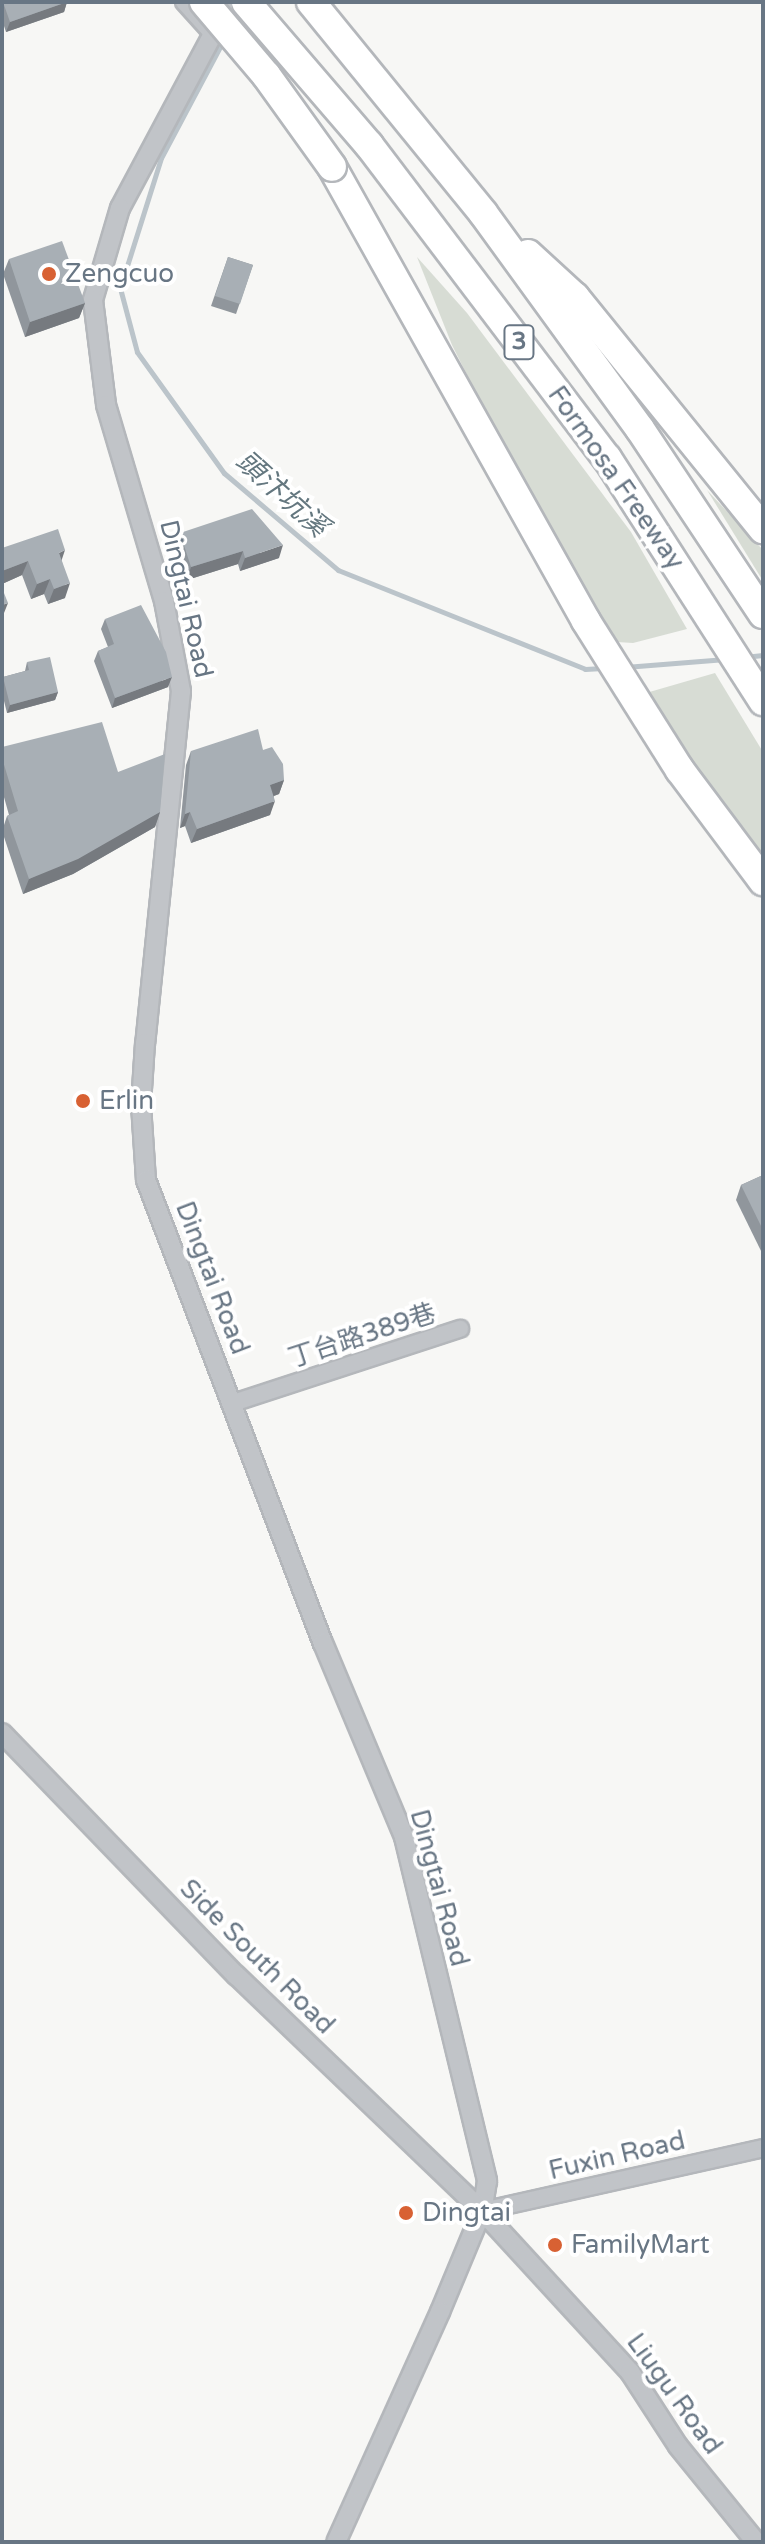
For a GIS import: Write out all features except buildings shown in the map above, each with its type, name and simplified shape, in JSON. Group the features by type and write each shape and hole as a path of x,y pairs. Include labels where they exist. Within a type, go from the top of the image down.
{"highway":[{"path":"204,2 266,75 332,167 586,621 641,709 763,881"},
{"name":"Formosa Freeway","path":"246,2 336,107 607,458 763,701"},
{"name":"Formosa Freeway","path":"311,2 483,213 736,571 763,614"},
{"path":"483,213 575,297 763,529"}],"street":[{"path":"184,2 213,34"},
{"name":"Dingtai Road","path":"224,2 213,34 120,208 93,300 106,405 164,601 181,691 145,1043 141,1105 146,1180 323,1643 404,1837 448,2035 474,2120 487,2181 482,2211 336,2542"},
{"name":"丁台路389巷","path":"233,1403 460,1329"},
{"name":"Side South Road","path":"2,1733 247,1986 482,2211"},
{"name":"Fuxin Road","path":"482,2211 763,2148"},
{"name":"Liugu Road","path":"482,2211 630,2372 686,2457 756,2542"}],"shaded area":[{"path":"417,257 467,313 631,532 687,629 633,643 617,642 497,435 452,345"},
{"path":"707,490 763,550 763,581"},
{"path":"715,673 763,752 763,857 704,785 646,693"}],"waterway":[{"name":"頭汴坑溪","path":"223,41 161,158 120,288 137,352 224,473 338,570 585,669 603,668"},
{"name":"頭汴坑溪","path":"744,657 763,655"},
{"name":"頭汴坑溪","path":"625,667 726,659"}],"place":[{"name":"Zengcuo","path":"49,274"},
{"name":"Erlin","path":"83,1101"},
{"name":"Dingtai","path":"406,2213"},
{"name":"FamilyMart","path":"555,2245"}]}
